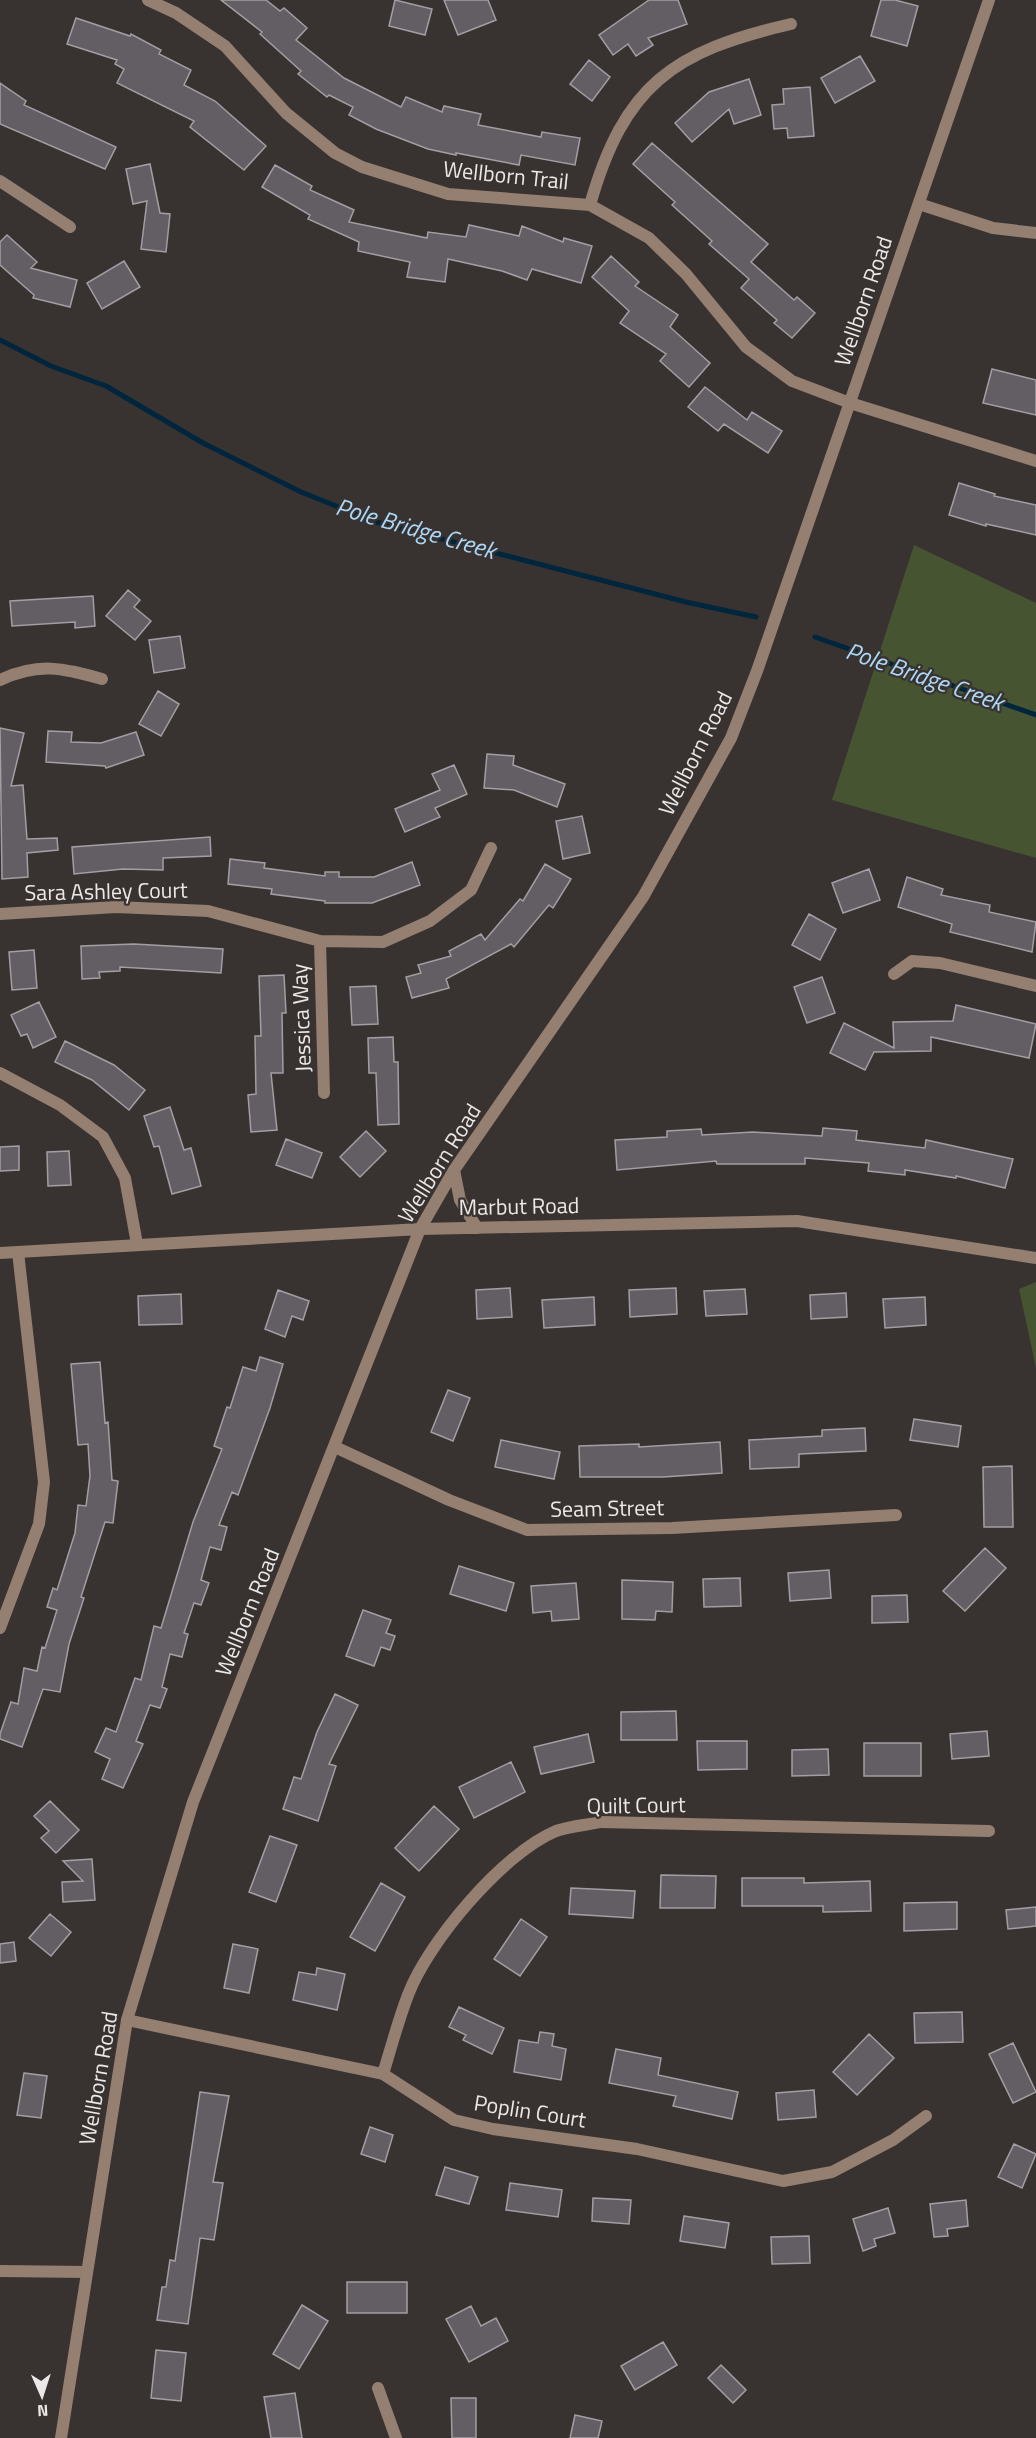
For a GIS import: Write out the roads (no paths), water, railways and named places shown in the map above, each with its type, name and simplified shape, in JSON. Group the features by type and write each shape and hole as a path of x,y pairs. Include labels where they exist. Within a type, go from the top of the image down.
{"street":[{"name":"Wellborn Trail","path":"148,0 176,13 225,46 286,112 335,153 362,167 448,194 590,205 649,238 686,274 746,347 792,381 850,403 1036,460"},
{"name":"Wellborn Road","path":"61,2438 127,2020 193,1802 420,1229 454,1170 643,897 731,738 989,0"},
{"path":"590,205 611,141 631,110 661,78 683,61 712,46 791,24"},
{"path":"0,181 70,226"},
{"path":"919,204 993,228 1036,233"},
{"path":"0,680 21,671 45,668 63,669 102,679"},
{"name":"Sara Ashley Court","path":"0,914 116,907 208,911 320,941 383,942 430,921 471,890 491,848"},
{"name":"Jessica Way","path":"320,941 324,1093"},
{"path":"894,974 912,961 940,963 1036,986"},
{"path":"0,1073 60,1106 103,1137 125,1178 137,1244"},
{"path":"454,1170 460,1200 477,1228"},
{"name":"Marbut Road","path":"0,1253 420,1229 796,1221 986,1248 1036,1258"},
{"path":"0,1628 39,1524 44,1482 18,1252"},
{"name":"Seam Street","path":"335,1448 449,1500 527,1530 672,1528 896,1515"},
{"name":"Quilt Court","path":"383,2074 409,1993 435,1948 481,1889 514,1856 557,1831 601,1822 989,1831"},
{"name":"Poplin Court","path":"127,2020 383,2074 454,2120 493,2129 638,2149 783,2181 832,2172 893,2140 926,2116"},
{"path":"0,2271 87,2272"},
{"path":"378,2388 396,2438"}],"waterway":[{"name":"Pole Bridge Creek","path":"0,340 51,366 106,386 203,443 301,492 376,522 686,602 756,617"},
{"name":"Pole Bridge Creek","path":"815,637 1036,715"}]}
